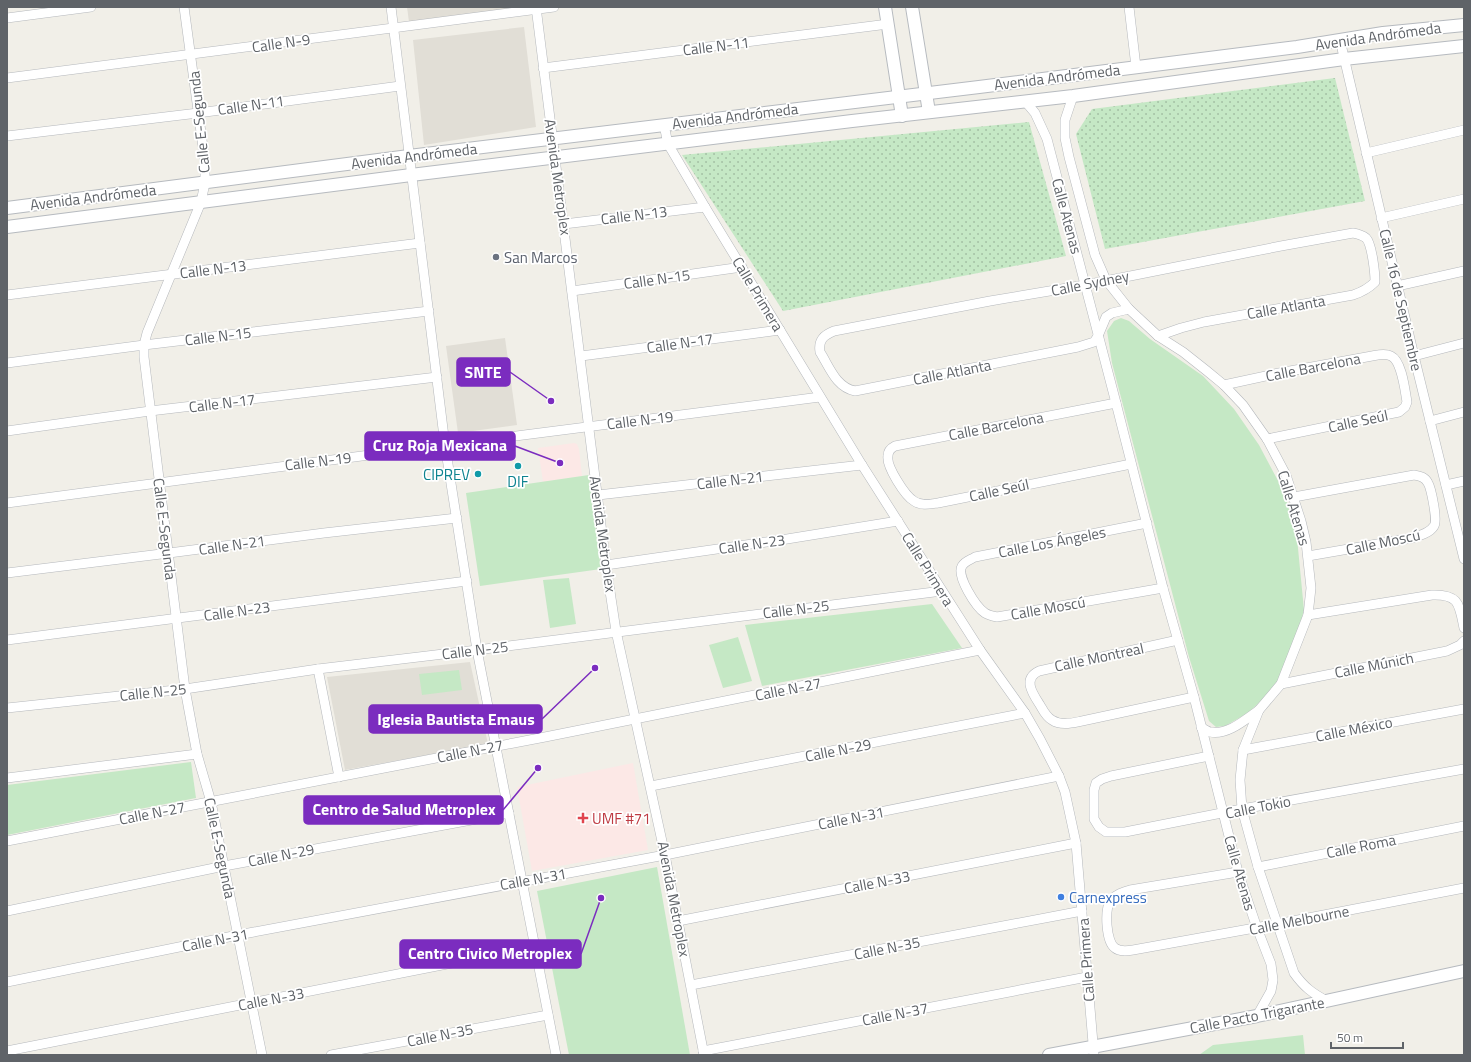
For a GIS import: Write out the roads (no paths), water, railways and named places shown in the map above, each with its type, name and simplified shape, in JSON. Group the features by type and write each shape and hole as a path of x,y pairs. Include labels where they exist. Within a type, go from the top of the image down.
{"street":[{"path":"7,18 91,7"},
{"name":"Calle E-Segunda","path":"184,7 205,162 205,183 201,202 152,322 144,345 144,357 185,689 197,754 211,802 262,1055"},
{"path":"391,7 445,445 477,650 556,1055"},
{"name":"Calle N-9","path":"7,78 191,55 536,8 554,7"},
{"path":"885,7 902,116"},
{"path":"912,7 929,112"},
{"path":"1129,7 1136,67"},
{"name":"Avenida Metroplex","path":"536,8 581,356 606,565 616,632 651,786 704,1053"},
{"name":"Calle N-11","path":"543,68 888,24"},
{"name":"Avenida Andrómeda","path":"7,208 409,156 1297,47 1384,33 1464,25"},
{"name":"Calle 16 de Septiembre","path":"1340,40 1397,286 1464,555"},
{"name":"Avenida Andrómeda","path":"7,227 411,175 1073,96 1344,58 1464,46"},
{"name":"Calle N-11","path":"7,136 198,113 400,86"},
{"name":"Calle Atenas","path":"1073,96 1065,120 1065,138 1095,255 1106,280 1129,309 1158,336 1183,352 1224,385 1243,405 1267,439 1286,475 1294,497 1304,535 1308,556 1311,588 1308,616 1281,684 1259,710 1239,724 1227,730 1218,732 1210,732 1201,727"},
{"name":"Calle Atenas","path":"1024,101 1035,113 1046,139 1163,588 1194,697 1238,872 1257,928 1272,964 1273,980 1271,991 1257,1016"},
{"name":"Calle Primera","path":"664,125 668,144 820,397 980,650 1024,713 1040,739 1059,776 1066,792 1076,843 1094,1051"},
{"path":"1366,153 1464,130"},
{"path":"1381,218 1464,199"},
{"name":"Calle N-13","path":"564,224 705,207"},
{"path":"1070,227 1086,223"},
{"name":"Calle Sydney","path":"820,352 820,341 824,335 834,331 990,301 1085,285 1346,234 1353,233 1362,235 1370,244"},
{"name":"Calle N-13","path":"7,295 420,244"},
{"name":"Calle Atlanta","path":"1158,336 1204,322 1353,295 1369,289 1375,282 1370,244"},
{"name":"Calle N-15","path":"572,291 742,267"},
{"path":"1397,286 1464,271"},
{"path":"1098,336 1106,316 1129,309"},
{"name":"Calle N-15","path":"7,363 428,311"},
{"name":"Calle N-17","path":"581,356 780,330"},
{"name":"Calle Atlanta","path":"820,352 841,385 856,391 1078,348 1094,342 1098,336"},
{"path":"1414,356 1464,343"},
{"name":"Calle Barcelona","path":"1224,385 1278,373 1384,354 1390,355 1399,365"},
{"name":"Calle Seúl","path":"1267,439 1399,412 1405,407 1407,402 1399,365"},
{"name":"Calle N-17","path":"7,431 437,377"},
{"name":"Calle N-19","path":"7,503 820,397"},
{"name":"Calle Barcelona","path":"888,463 890,449 900,444 1116,403"},
{"path":"1430,421 1464,412"},
{"name":"Calle Seúl","path":"888,463 906,495 913,501 924,504 938,503 1131,464"},
{"name":"Calle N-21","path":"598,496 862,465"},
{"name":"Calle Moscú","path":"1294,497 1406,476 1421,476 1428,483 1436,519 1435,526 1429,532 1412,538 1308,556"},
{"path":"1446,485 1464,481"},
{"name":"Calle N-21","path":"7,572 169,554 324,533 457,518"},
{"name":"Calle N-23","path":"606,565 787,539 898,521"},
{"name":"Calle Los Ángeles","path":"961,567 967,561 975,557 1147,523"},
{"name":"Calle Moscú","path":"961,567 963,583 979,608 990,616 997,617 1163,588"},
{"name":"Calle N-23","path":"7,640 176,620 467,581"},
{"name":"Calle N-25","path":"7,708 185,689 318,669 942,591"},
{"path":"1308,616 1432,596 1448,595 1458,604 1464,628"},
{"name":"Calle Montreal","path":"1178,640 1039,671 1033,674 1030,679 1030,687 1046,715 1052,720 1070,724 1194,697"},
{"name":"Calle Múnich","path":"1281,684 1447,651 1460,645 1464,641"},
{"name":"Calle N-27","path":"7,841 340,777 980,650"},
{"path":"318,669 340,777"},
{"name":"Calle México","path":"1243,750 1464,709"},
{"name":"Calle Atenas","path":"1259,710 1243,750 1240,780 1242,809 1258,867 1294,974 1302,985 1312,993 1327,1001"},
{"name":"Calle N-29","path":"651,786 1024,713"},
{"path":"7,778 197,754"},
{"name":"Calle Tokio","path":"1209,756 1102,779 1096,783 1094,790 1094,819 1099,827 1106,832 1125,832 1224,814 1242,809 1464,769"},
{"name":"Calle N-31","path":"7,982 238,935 665,855 1059,776"},
{"name":"Calle N-29","path":"7,910 224,866 509,813"},
{"name":"Calle Roma","path":"1258,867 1464,826"},
{"name":"Calle N-33","path":"678,921 1076,843"},
{"name":"Calle Melbourne","path":"1238,872 1130,890 1117,894 1111,900 1107,908 1110,944 1116,949 1123,951 1133,950 1257,928 1464,888"},
{"name":"Calle N-35","path":"691,985 1082,911"},
{"name":"Calle N-33","path":"7,1051 534,947"},
{"name":"Calle Pacto Trigarante","path":"1050,1055 1094,1051 1464,971"},
{"name":"Calle N-37","path":"704,1053 1087,977"},
{"name":"Calle N-35","path":"331,1055 548,1015"}],"place":[{"name":"San Marcos","path":"496,257"},
{"name":"SNTE","path":"551,401"},
{"name":"Cruz Roja Mexicana","path":"560,463"},
{"name":"DIF","path":"518,466"},
{"name":"CIPREV","path":"478,474"},
{"name":"Iglesia Bautista Emaus","path":"595,668"},
{"name":"Centro de Salud Metroplex","path":"538,768"},
{"name":"UMF #71","path":"583,818"},
{"name":"Carnexpress","path":"1061,897"},
{"name":"Centro Civico Metroplex","path":"601,898"}]}
